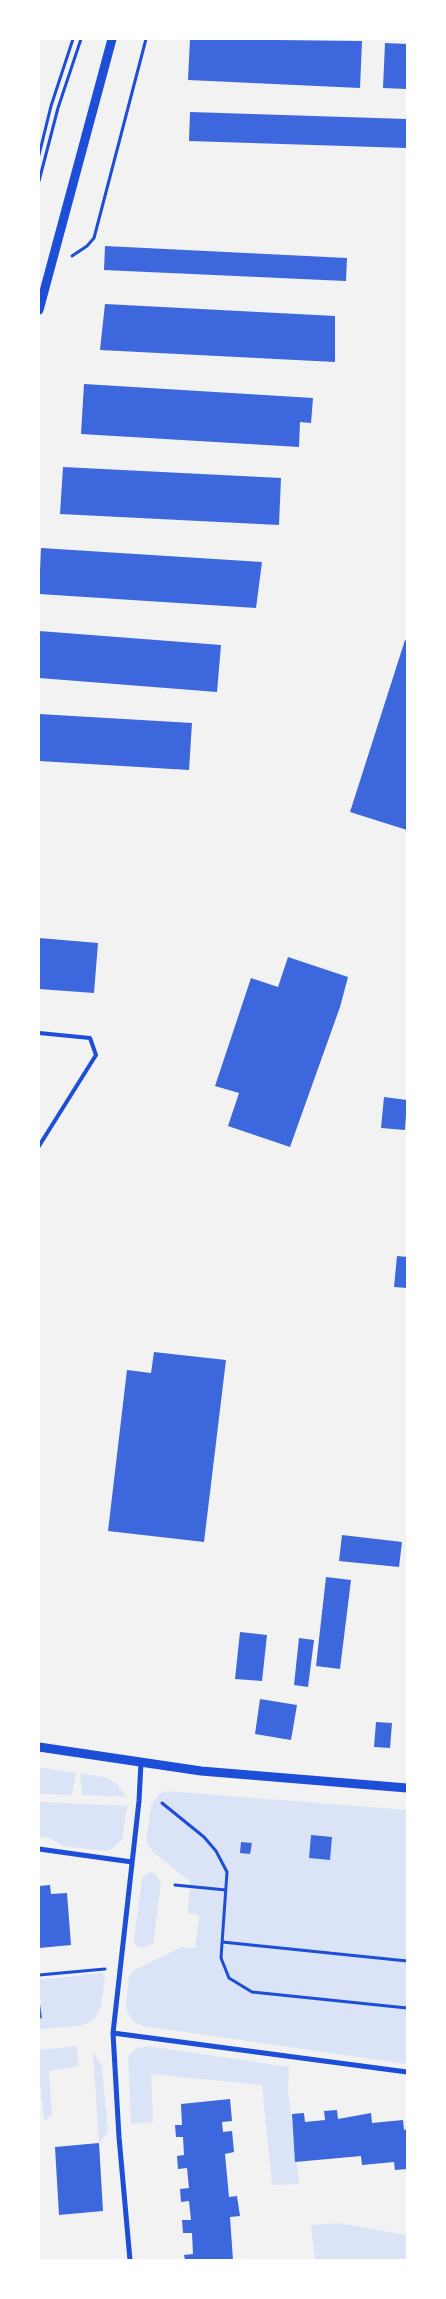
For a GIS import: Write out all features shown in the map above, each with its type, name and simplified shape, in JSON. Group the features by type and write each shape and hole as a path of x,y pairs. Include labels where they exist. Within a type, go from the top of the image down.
{"street":[{"path":"39,310 112,39"},
{"path":"39,1747 201,1771 407,1788"},
{"path":"130,2260 119,2137 114,2033 139,1801 141,1762"},
{"path":"39,1849 132,1862"},
{"path":"114,2033 407,2072"}],"lane":[{"path":"39,1033 90,1038 96,1055 39,1146"}],"path":[{"path":"39,155 51,106 73,39"},
{"path":"39,181 58,108 82,39"},
{"path":"50,269 87,246 94,238 146,39"},
{"path":"162,1803 204,1837 216,1851 227,1872 221,1958 229,1978 252,1992 407,2008"},
{"path":"175,1885 226,1890"},
{"path":"222,1942 407,1961"},
{"path":"39,1975 120,1967"}],"shaded area":[{"path":"39,1767 76,1773 72,1795 39,1794"},
{"path":"80,1773 108,1778 117,1784 126,1797 82,1795"},
{"path":"166,1791 407,1810 407,2064 143,2026 133,2021 127,2011 126,2003 129,1976 134,1970 182,1947 195,1948 199,1915 188,1913 190,1881 153,1852 146,1842 151,1805 159,1794"},
{"path":"39,1802 127,1806 122,1840 110,1850 104,1851 63,1846 50,1838 39,1837"},
{"path":"149,1872 155,1873 161,1883 153,1944 141,1948 136,1945 134,1940 142,1878"},
{"path":"102,1973 105,1977 101,2006 94,2020 80,2026 39,2029 39,2019 42,2018 39,1980"},
{"path":"77,2046 78,2066 49,2071 52,2115 44,2121 39,2073 39,2050"},
{"path":"147,2046 289,2067 288,2089 299,2184 272,2185 262,2085 151,2074 153,2122 131,2124 128,2056 136,2049"},
{"path":"93,2052 102,2066 108,2132 99,2143"},
{"path":"338,2223 407,2235 407,2260 315,2260 311,2225"}],"building":[{"path":"190,39 362,41 360,88 188,80"},
{"path":"385,43 407,44 407,89 383,88"},
{"path":"190,112 407,119 407,148 189,141"},
{"path":"105,246 347,258 346,281 104,270"},
{"path":"105,304 335,316 335,362 100,350"},
{"path":"84,384 313,398 311,423 300,422 299,447 81,434"},
{"path":"63,467 281,478 279,525 60,514"},
{"path":"41,548 262,562 256,608 39,594"},
{"path":"39,631 221,645 217,692 39,678"},
{"path":"405,640 407,641 407,830 350,812"},
{"path":"39,714 192,723 189,770 39,761"},
{"path":"39,938 98,943 94,993 39,989"},
{"path":"288,957 348,977 340,1007 290,1147 228,1126 239,1093 215,1086 251,978 278,987"},
{"path":"384,1097 407,1100 405,1130 381,1128"},
{"path":"397,1256 407,1257 407,1288 394,1287"},
{"path":"154,1352 226,1360 204,1542 108,1531 127,1370 151,1373"},
{"path":"342,1535 402,1542 399,1567 339,1561"},
{"path":"326,1577 351,1580 340,1669 316,1666"},
{"path":"240,1632 267,1635 262,1681 235,1679"},
{"path":"299,1638 314,1640 308,1687 294,1685"},
{"path":"260,1699 297,1705 291,1740 255,1734"},
{"path":"376,1722 392,1723 390,1748 374,1747"},
{"path":"311,1835 332,1837 330,1860 309,1858"},
{"path":"241,1842 252,1843 250,1854 240,1853"},
{"path":"50,1885 51,1894 67,1893 71,1945 39,1948 39,1886"},
{"path":"39,1996 42,2018 39,2019"},
{"path":"230,2099 232,2121 222,2122 223,2132 232,2131 234,2152 225,2154 229,2197 237,2196 240,2216 230,2217 233,2260 185,2260 184,2255 193,2254 192,2233 183,2233 182,2220 191,2220 189,2201 181,2202 180,2189 189,2188 187,2168 178,2169 177,2156 184,2155 183,2137 176,2137 175,2125 182,2125 181,2104"},
{"path":"337,2110 338,2119 371,2113 372,2123 403,2120 404,2130 407,2129 407,2169 395,2170 394,2162 362,2165 361,2156 295,2162 292,2114 304,2113 305,2122 325,2120 324,2111"},
{"path":"99,2143 103,2211 59,2215 55,2147"}]}
